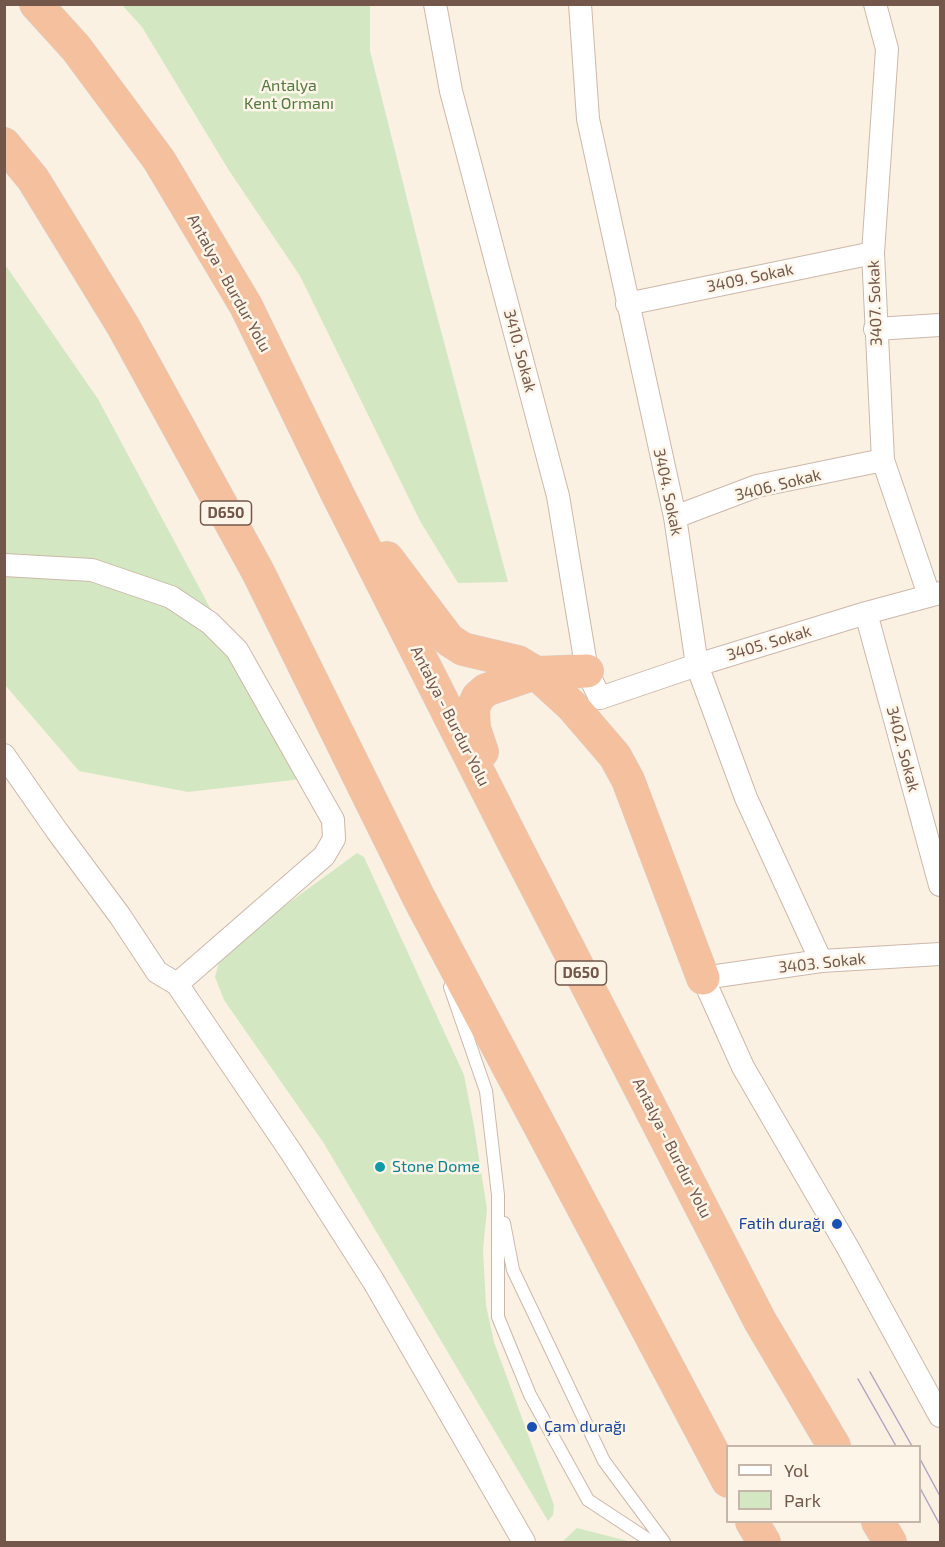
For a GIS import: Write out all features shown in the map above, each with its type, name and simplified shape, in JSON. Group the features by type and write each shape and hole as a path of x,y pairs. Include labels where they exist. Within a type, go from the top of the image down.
{"highway":[{"name":"Antalya - Burdur Yolu","path":"36,4 76,48 159,160 246,306 338,495 516,847 760,1321 833,1445"},
{"name":"D650","path":"4,144 33,179 129,336 258,572 419,898 726,1477"},
{"path":"338,495 449,640 464,649 518,662 536,673 572,706 615,756 628,780 703,978"},
{"path":"516,847 474,728 472,708 478,697 486,690 536,673 593,685"},
{"path":"753,1523 764,1542"},
{"path":"879,1523 890,1542"}],"street":[{"name":"3410. Sokak","path":"435,4 451,91 558,496 593,685"},
{"name":"3404. Sokak","path":"580,4 588,119 675,517 697,665 746,798 821,960"},
{"name":"3407. Sokak","path":"875,4 886,50 873,253 883,460 935,594"},
{"name":"3409. Sokak","path":"627,304 873,253"},
{"path":"875,329 940,326"},
{"name":"3406. Sokak","path":"675,517 758,486 883,460"},
{"path":"4,565 92,570 171,597 210,623 237,650 333,820 334,839 324,856 177,984"},
{"name":"3405. Sokak","path":"593,685 697,665 935,594"},
{"name":"3402. Sokak","path":"866,613 940,885"},
{"path":"4,755 120,916 157,972 177,984 291,1152 374,1282 524,1542"},
{"name":"3403. Sokak","path":"703,978 821,960 940,954"},
{"path":"703,978 743,1067 848,1248 940,1416"}],"lane":[{"path":"419,898 486,1091 498,1196 513,1270 604,1461 664,1542"},
{"path":"498,1196 498,1317 530,1395 588,1500 651,1542"}],"green space":[{"name":"Antalya Kent Ormanı","path":"122,5 370,5 370,51 424,267 508,582 458,583 420,521 300,276 228,169 142,27"},
{"path":"4,263 98,399 302,779 188,792 79,771 5,685"},
{"path":"357,853 364,857 464,1075 487,1209 483,1250 486,1305 494,1342 554,1505 553,1515 548,1521 323,1142 224,1000 215,977 219,963 279,910"},
{"path":"577,1528 632,1542 562,1542"}],"tram line":[{"path":"870,1372 911,1445"},
{"path":"858,1379 895,1445"},
{"path":"921,1461 940,1496"},
{"path":"921,1490 940,1525"}],"place":[{"name":"Stone Dome","path":"380,1167"},
{"name":"Fatih durağı","path":"837,1224"},
{"name":"Çam durağı","path":"532,1427"}]}
